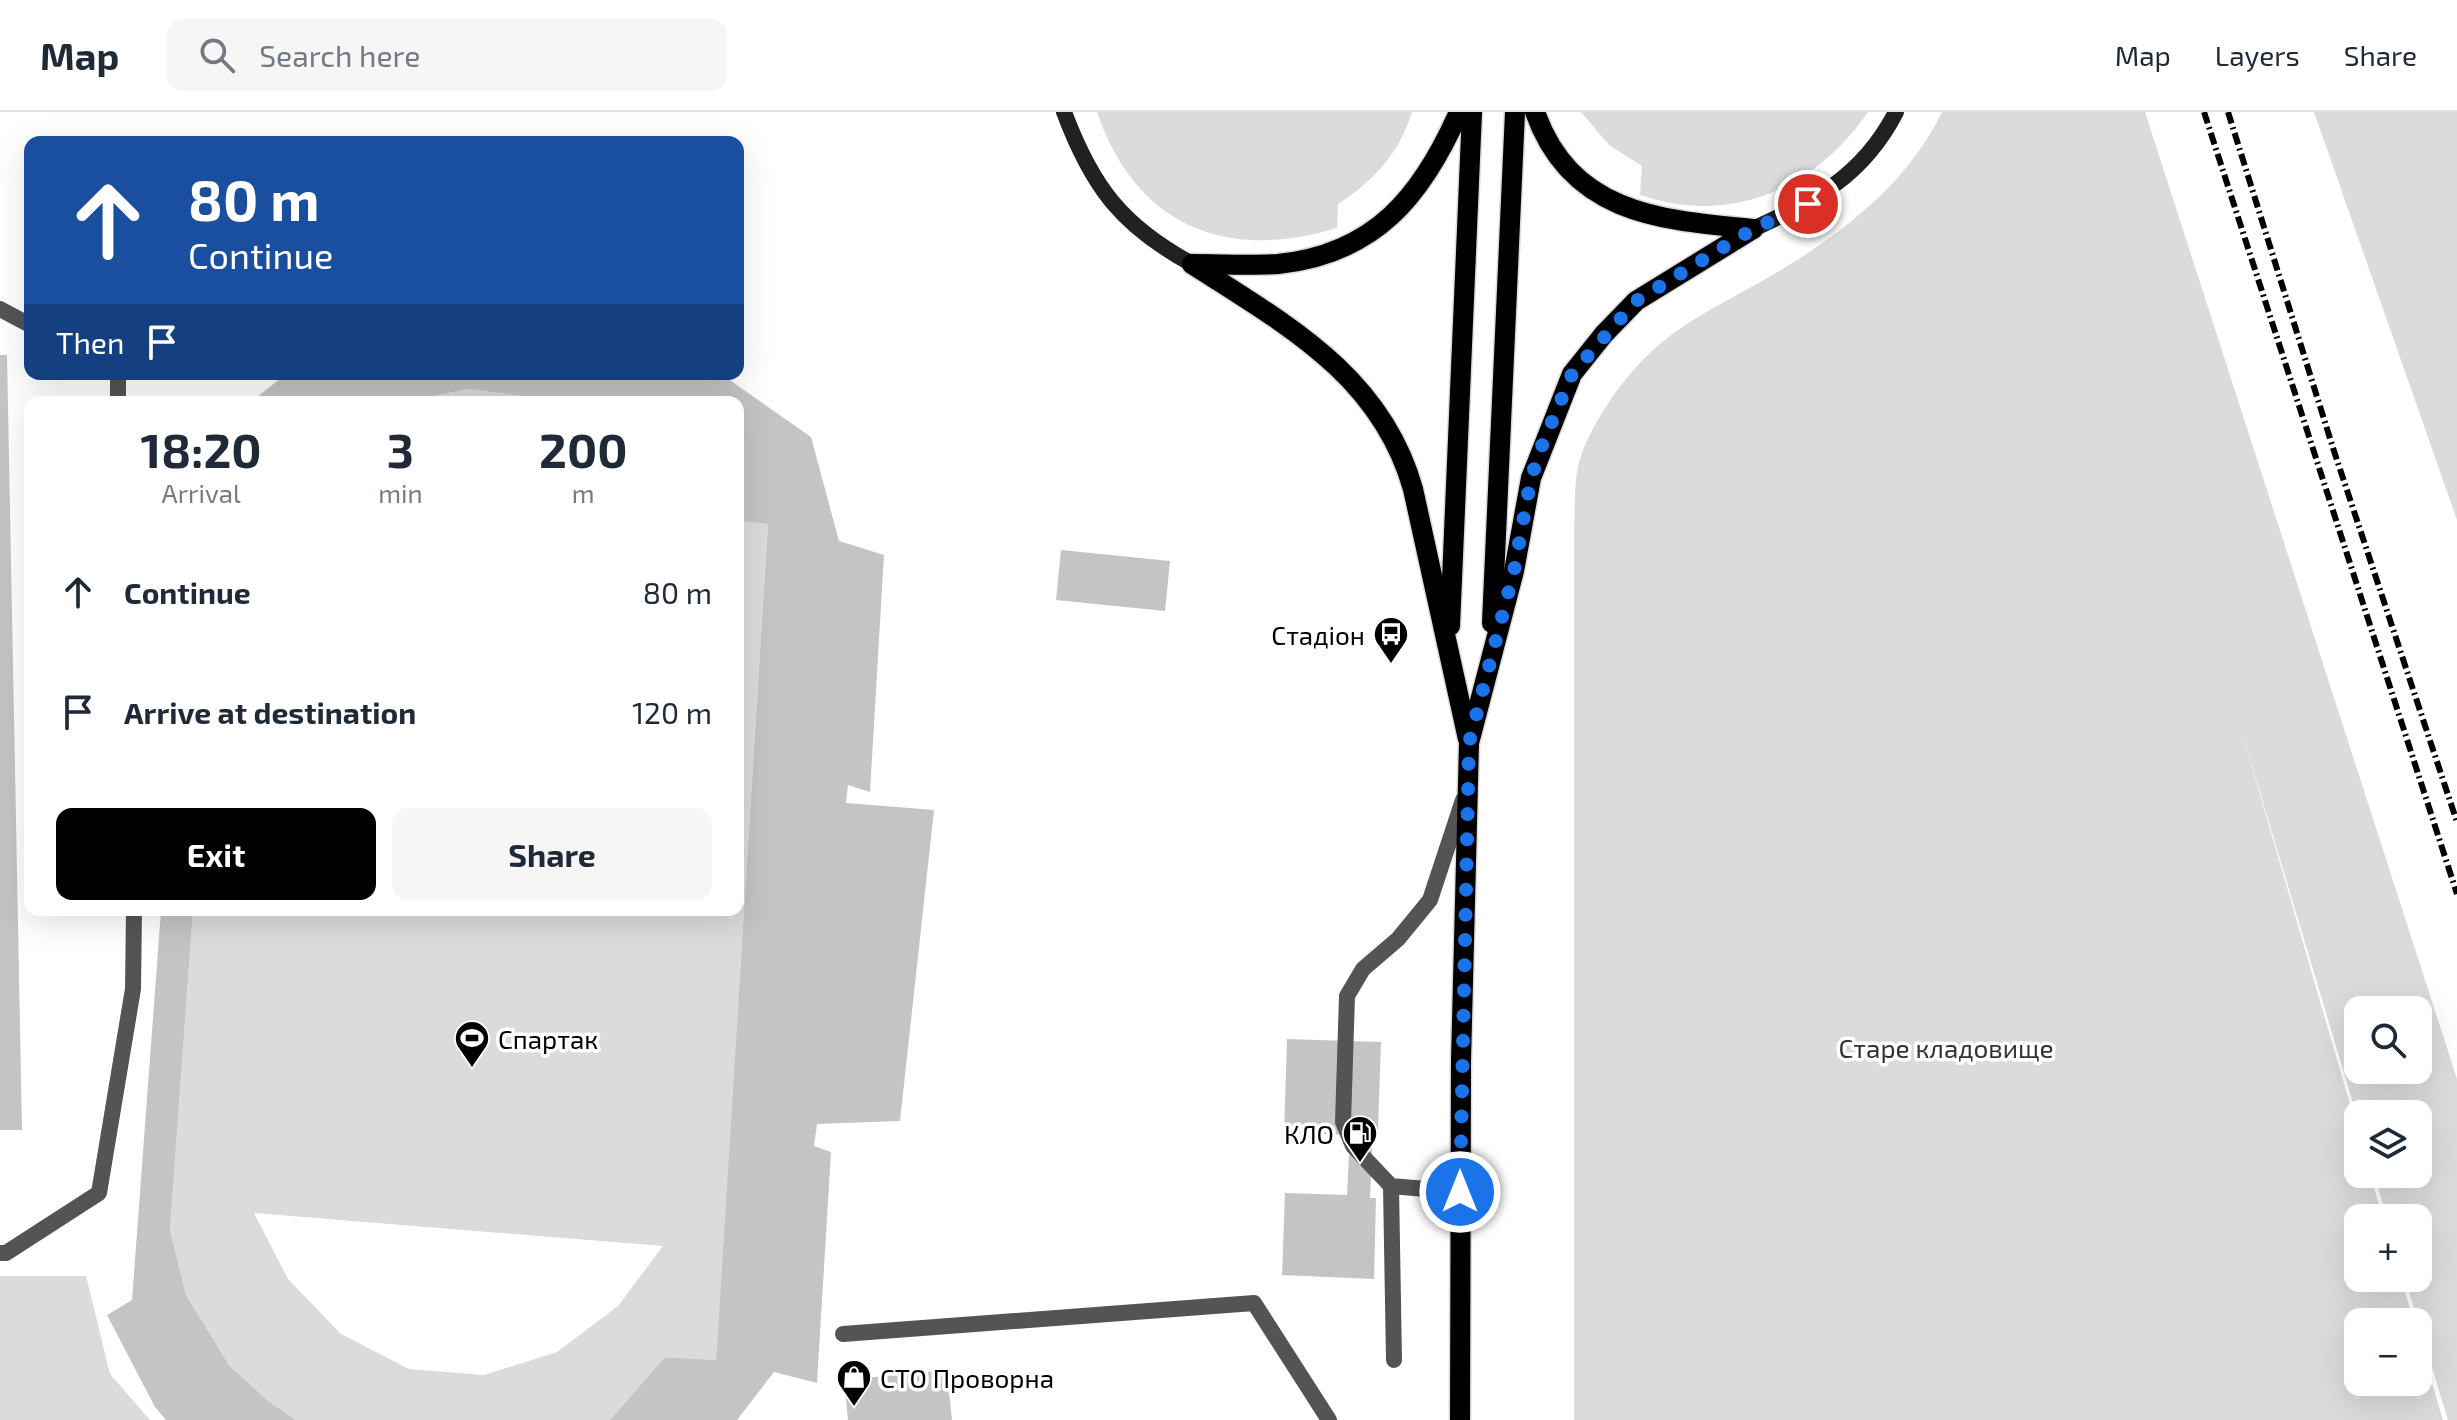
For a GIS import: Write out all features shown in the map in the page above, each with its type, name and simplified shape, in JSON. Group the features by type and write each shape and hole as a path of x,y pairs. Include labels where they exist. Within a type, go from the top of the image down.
{"main road":[{"path":"1192,264 1278,264 1324,254 1363,238 1401,209 1423,181 1459,112"},
{"path":"1449,658 1472,112"},
{"path":"1490,659 1515,112"},
{"path":"1535,112 1554,155 1569,173 1598,194 1667,220 1753,229"},
{"path":"1460,1420 1460,1192 1469,743 1514,571 1531,478 1572,374 1636,301 1753,229 1808,204 1848,177 1884,135 1896,112"},
{"path":"1065,113 1083,160 1113,205 1152,242 1192,264 1308,341 1346,372 1390,432 1406,464 1413,489 1469,743"}],"lane":[{"path":"0,309 24,322"},
{"path":"1460,1192 1391,1186 1353,1146 1343,1122 1343,1022 1347,996 1363,969 1398,939 1430,900 1468,787"},
{"path":"0,1253 6,1253 99,1193 133,989 134,916"},
{"path":"1391,1186 1394,1360"},
{"path":"843,1334 1254,1303 1329,1420"}],"green space":[{"path":"1097,112 1412,112 1407,127 1384,165 1363,186 1338,204 1337,228 1296,237 1258,240 1223,236 1190,226 1161,208 1135,183 1114,151"},
{"path":"1581,112 1868,112 1847,139 1823,162 1797,180 1768,194 1738,203 1707,206 1640,195 1642,166 1609,145"},
{"name":"Старе кладовище","path":"1942,112 2145,112 2430,996 2344,996 2344,1073 2239,722 2349,1100 2344,1100 2344,1188 2374,1188 2379,1204 2344,1204 2344,1292 2405,1292 2410,1308 2344,1308 2344,1396 2432,1396 2432,1383 2443,1420 1574,1420 1574,528 1579,462 1605,409 1627,378 1662,342 1820,245 1868,207 1910,163"},
{"path":"2314,112 2457,112 2457,520"},
{"path":"469,389 520,396 433,396"},
{"path":"744,522 768,524 744,910"},
{"path":"193,916 744,916 716,1360 665,1357 610,1420 296,1420 268,1401 229,1365 186,1295 170,1230","holes":["254,1213 663,1246 618,1306 557,1352 484,1375 409,1369 341,1334 288,1279"]},
{"name":"Старе кладовище","path":"2432,1002 2457,1079 2457,1420 2448,1420 2432,1367 2432,1308 2414,1308 2409,1292 2432,1292 2432,1204 2383,1204 2378,1188 2432,1188 2432,1100 2352,1100 2347,1084 2432,1084"},
{"path":"0,1276 86,1276 110,1374 150,1420 0,1420"}],"building":[{"path":"0,355 7,355 22,1130 0,1130"},
{"path":"278,380 730,380 811,437 839,541 884,555 870,792 848,785 846,803 934,810 900,1121 817,1124 814,1146 831,1152 817,1383 774,1372 737,1420 610,1420 665,1357 716,1360 768,524 744,522 744,396 520,396 469,389 433,396 258,396"},
{"path":"1061,550 1170,561 1165,611 1056,600"},
{"path":"161,916 193,916 170,1230 186,1295 229,1365 268,1401 296,1420 166,1420 155,1407 107,1315 132,1300"},
{"name":"КЛО","path":"1287,1039 1381,1042 1378,1129 1373,1129 1370,1198 1376,1198 1374,1279 1282,1275 1285,1193 1347,1195 1350,1135 1284,1133"},
{"path":"947,1370 952,1420 848,1420 844,1380"}],"railway":[{"path":"2204,112 2457,894"},
{"path":"2228,112 2333,448 2457,822"}],"place":[{"name":"Стадіон","path":"1391,665"},
{"name":"Спартак","path":"472,1069"},
{"name":"КЛО","path":"1360,1164"},
{"name":"СТО Проворна","path":"854,1408"}],"route":[{"path":"1460,1192 1469,743 1514,571 1531,478 1543,443 1572,374 1636,301 1753,229 1808,204"}]}
